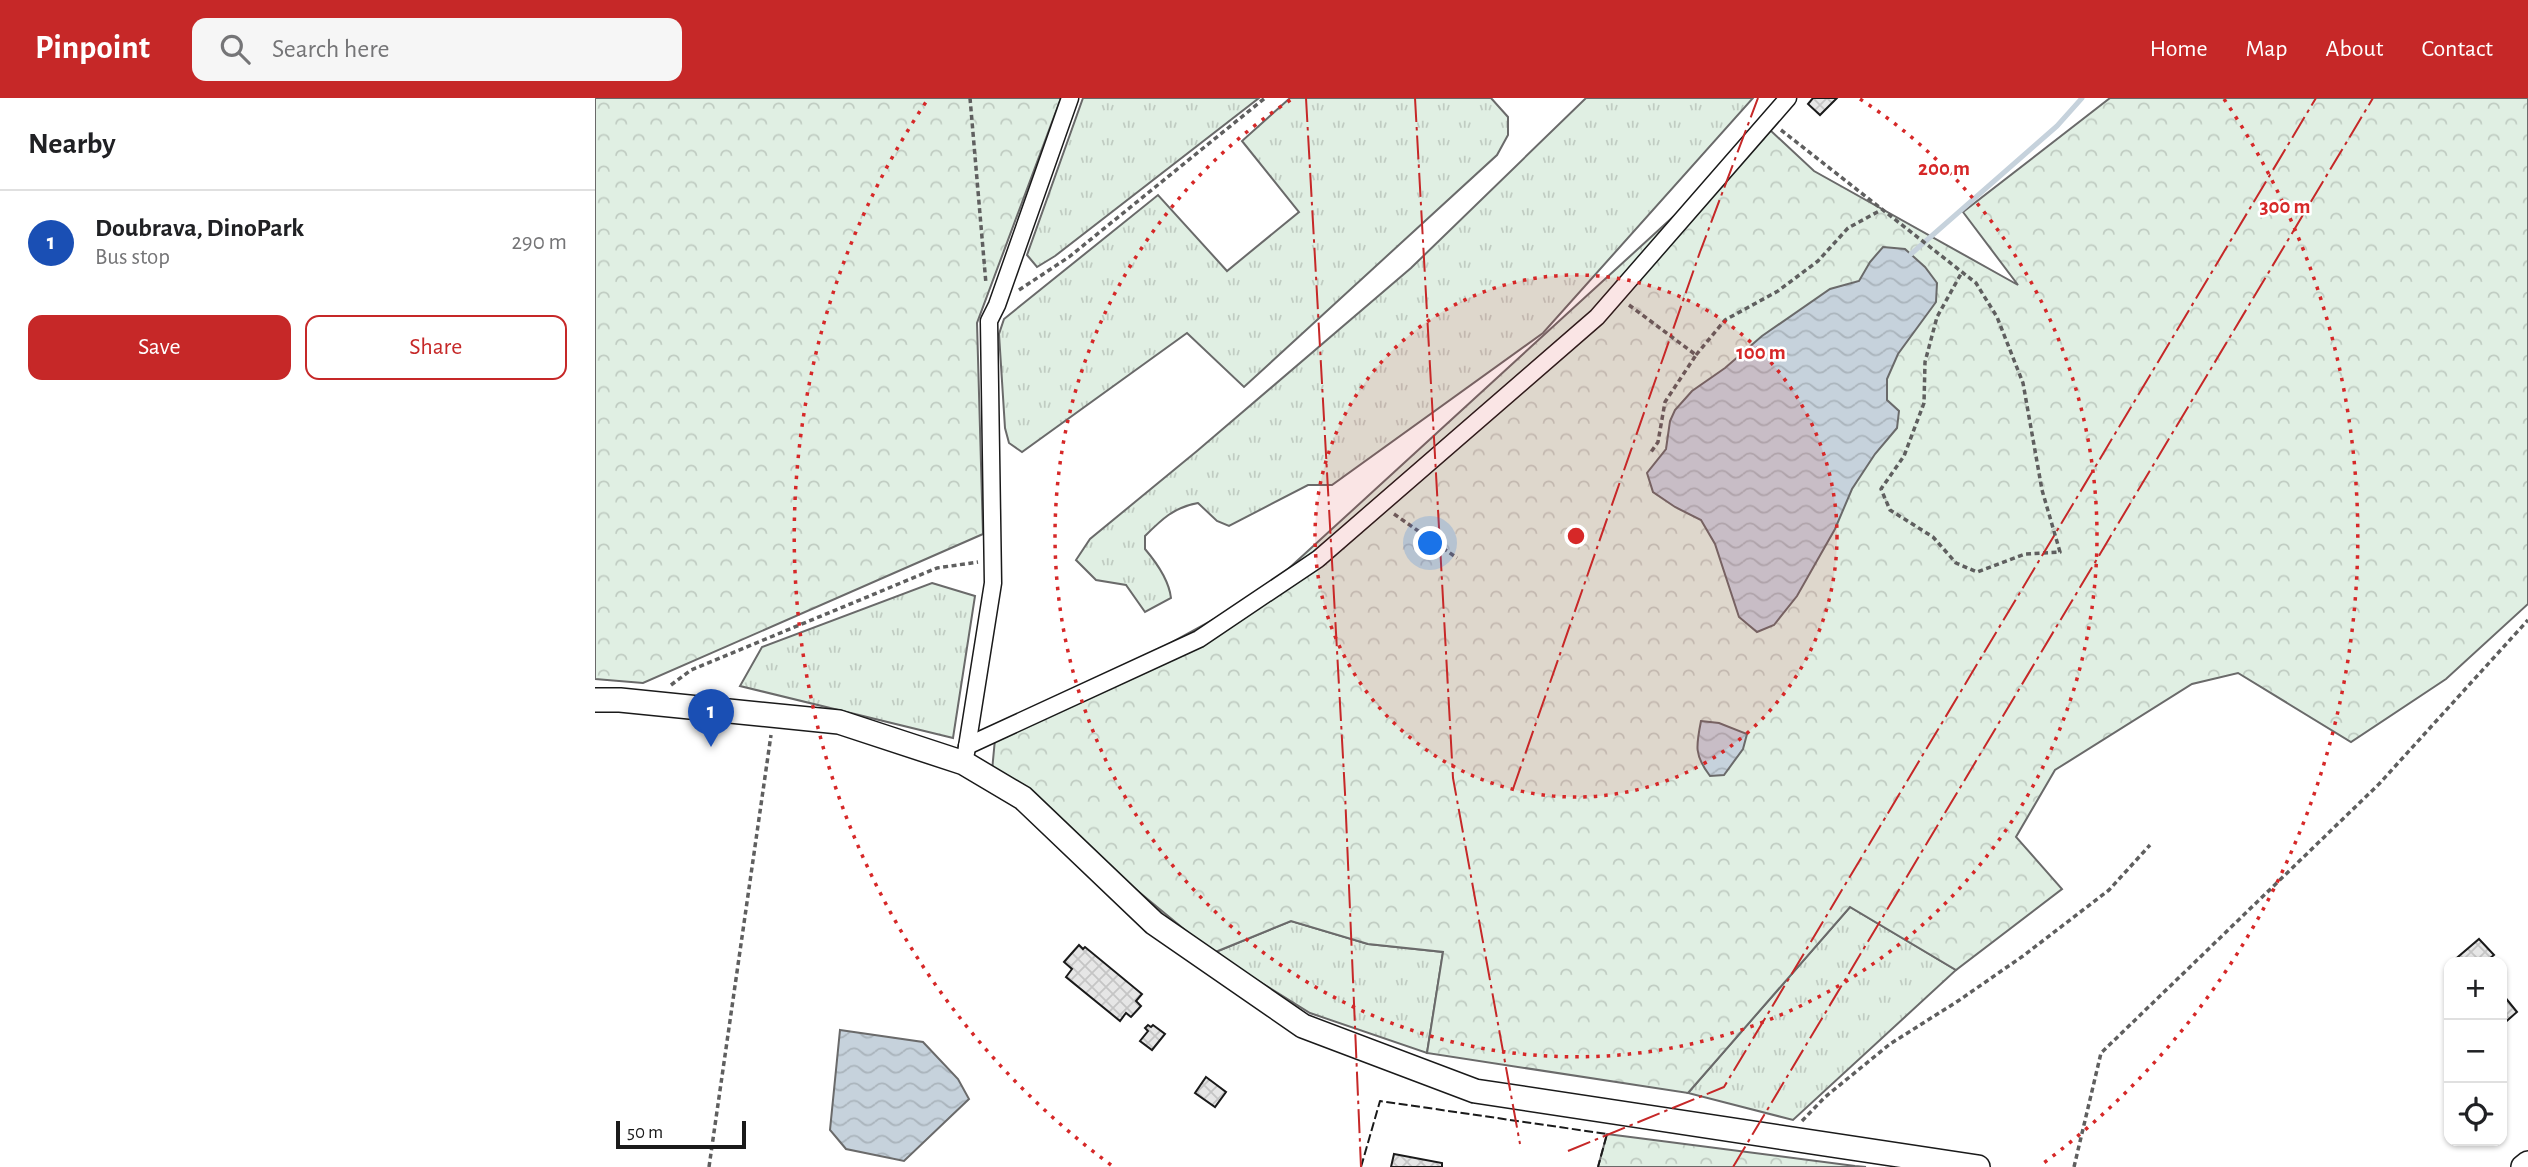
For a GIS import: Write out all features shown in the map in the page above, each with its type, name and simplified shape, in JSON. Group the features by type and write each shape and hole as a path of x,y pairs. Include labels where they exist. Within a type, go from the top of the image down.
{"street":[{"path":"965,754 993,583 989,321 1070,98"},
{"path":"965,754 1199,639 1318,559 1597,317 1788,98"},
{"path":"595,700 647,702 839,722 965,754 1023,798 1154,923 1303,1026 1475,1091 1977,1167"},
{"path":"2523,1167 2528,1163"}],"path":[{"path":"970,98 989,321"},
{"path":"997,305 1069,257 1265,98"},
{"path":"1769,120 1976,283 1997,317 2023,383 2042,490 2060,552 2025,554 1977,572 1956,564 1933,537 1889,510 1881,489 1904,456 1924,403 1925,362 1937,317 1962,272"},
{"path":"1651,452 1658,442 1665,402 1696,355 1725,320 1778,290 1818,261 1848,229 1881,210"},
{"path":"1616,295 1696,355"},
{"path":"1381,505 1457,558"},
{"path":"647,702 691,670 937,568 992,560"},
{"path":"2074,1167 2101,1053 2379,784 2528,620"},
{"path":"709,1167 774,715"},
{"path":"1786,1137 1825,1097 1890,1044 2012,964 2109,890 2150,845"}],"green space":[{"path":"595,98 1061,98 977,323 983,534 643,683 595,679"},
{"path":"1083,98 1259,98 1055,256 1037,267 1027,255"},
{"path":"1290,98 1491,98 1508,117 1508,135 1497,155 1244,387 1187,333 1022,452 1009,443 1005,428 999,334 1004,319 1158,195 1227,271 1299,212 1242,141"},
{"path":"1586,98 1753,98 1543,333 1332,485 1308,485 1229,526 1217,521 1198,503 1175,511 1162,520 1145,536 1145,549 1165,578 1171,598 1145,612 1126,585 1096,580 1076,560 1090,539 1411,268"},
{"path":"2110,98 2528,98 2528,604 2446,679 2351,742 2238,673 2192,684 2055,770 2016,837 2062,889 1956,970 1850,907 1688,1093 1427,1053 1443,952 1368,944 1291,921 1213,953 992,771 995,739 1262,593 1769,129 1814,171 2018,285 1963,212"},
{"path":"932,583 975,596 953,738 740,686 762,647"},
{"path":"1850,907 1956,970 1793,1120 1688,1093"},
{"path":"1291,921 1368,944 1443,952 1427,1053 1310,1013 1213,953"},
{"path":"1607,1134 1855,1166 1866,1167 1598,1167"}],"water":[{"path":"1883,247 1905,249 1925,267 1937,283 1936,302 1898,354 1887,379 1887,400 1899,411 1897,428 1875,454 1852,489 1835,529 1797,596 1774,625 1757,632 1739,617 1715,544 1701,520 1653,492 1647,473 1666,449 1670,421 1675,410 1692,391 1725,368 1762,336 1830,289 1859,281"},
{"path":"1701,721 1719,723 1747,734 1743,749 1724,775 1710,776 1701,762 1697,744"},
{"path":"840,1030 923,1042 958,1079 969,1099 904,1161 846,1149 830,1130"}],"building":[{"path":"1813,98 1837,98 1820,115 1808,104"},
{"path":"2479,939 2494,955 2491,957 2458,957"},
{"path":"1079,945 1083,949 1085,947 1142,994 1136,1001 1141,1006 1131,1017 1126,1013 1120,1021 1066,977 1072,969 1064,962"},
{"path":"2507,1000 2517,1012 2507,1021"},
{"path":"1153,1025 1165,1034 1152,1050 1140,1041 1148,1031 1145,1028"},
{"path":"1206,1077 1226,1092 1215,1107 1195,1093"},
{"path":"1394,1154 1442,1163 1442,1167 1391,1167"}],"waterway":[{"path":"1911,254 2057,126 2082,98"}],"fence":[{"path":"1361,1167 1380,1101 1607,1134 1598,1167"}],"power":[{"path":"1306,98 1345,793 1361,1167"},
{"path":"1415,98 1453,778 1520,1144"},
{"path":"1513,789 1700,252 1758,98"},
{"path":"1568,1151 1724,1087 2316,98"},
{"path":"1733,1167 2373,98"}],"place":[{"name":"Doubrava, DinoPark","path":"711,747"}]}
